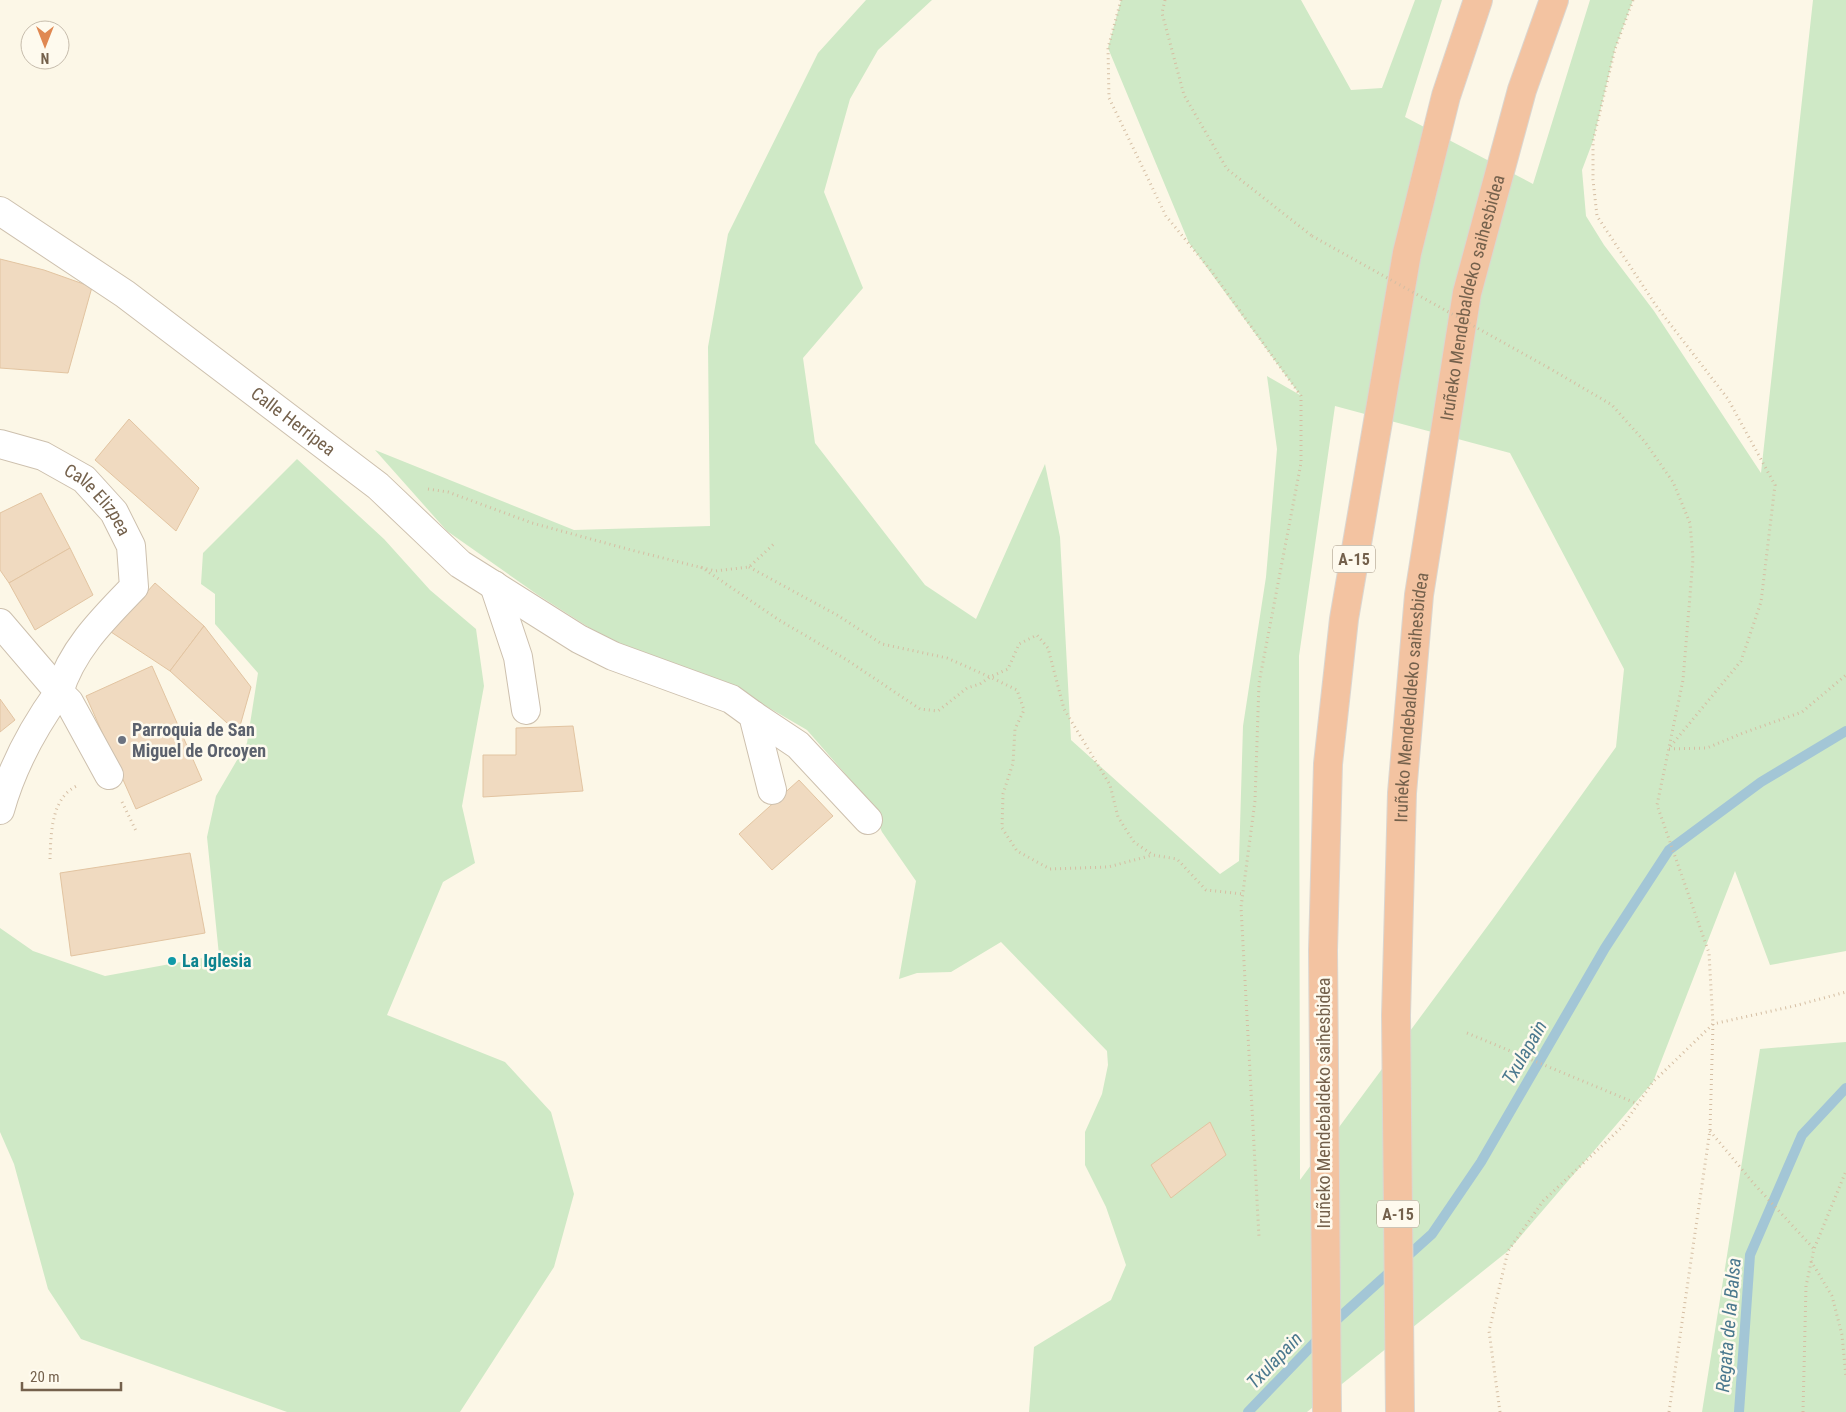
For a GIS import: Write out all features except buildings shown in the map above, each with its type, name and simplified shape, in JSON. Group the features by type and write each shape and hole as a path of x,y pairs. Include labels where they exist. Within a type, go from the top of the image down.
{"highway":[{"name":"Iruñeko Mendebaldeko saihesbidea","path":"1326,1412 1323,950 1328,764 1344,619 1407,253 1446,96 1478,0"},
{"name":"Iruñeko Mendebaldeko saihesbidea","path":"1400,1412 1396,1015 1402,793 1422,576 1467,293 1522,90 1554,0"}],"street":[{"name":"Calle Herripea","path":"0,211 125,294 378,486 460,564 579,639 613,656 731,699 798,745 868,820"},
{"name":"Calle Elizpea","path":"0,444 43,456 84,479 114,512 131,546 134,587 93,630 65,674 59,692 38,722 22,753 1,820"},
{"path":"494,585 518,657 526,710"},
{"path":"0,623 69,702 109,775"},
{"path":"753,715 772,790"}],"path":[{"path":"1121,0 1108,48 1109,98 1166,216 1212,272 1301,396 1301,464 1259,683 1255,800 1241,907 1259,1237"},
{"path":"1165,0 1162,13 1184,95 1227,169 1312,236 1550,368 1612,405 1645,442 1673,482 1690,522 1693,559 1683,680 1657,805 1709,953 1713,1024 1710,1130 1669,1412"},
{"path":"1633,0 1615,49 1593,141 1593,180 1597,216 1657,308 1728,399 1775,485 1760,602 1741,661 1669,748"},
{"path":"420,488 448,492 532,522 715,571 749,567 814,602 882,644 947,658 1017,690 1024,710 1015,729 1012,763 1003,794 1002,828 1017,851 1050,869 1108,867 1153,855 1177,859 1206,890 1242,894"},
{"path":"749,567 776,542"},
{"path":"701,567 779,620 847,660 920,709 938,711 967,688 980,684 1008,669 1019,644 1037,635 1048,648 1064,709 1110,785 1118,818 1134,842 1153,855"},
{"path":"1669,748 1707,748 1802,712 1846,675"},
{"path":"50,859 54,823 61,798 68,790 109,775"},
{"path":"1500,1412 1490,1331 1508,1251 1543,1201 1622,1127 1653,1082 1713,1024 1846,992"},
{"path":"1467,1032 1638,1104"},
{"path":"1710,1130 1755,1185 1814,1249"},
{"path":"1803,1412 1806,1286 1814,1249 1846,1171"},
{"path":"1811,1261 1832,1296 1842,1335 1846,1377"}],"green space":[{"path":"866,0 932,0 878,50 850,99 824,192 863,288 803,358 815,443 925,585 976,619 1045,464 1060,537 1071,740 1220,874 1239,861 1243,726 1266,577 1277,449 1267,376 1300,395 1189,243 1108,48 1121,0 1301,0 1351,90 1382,88 1415,0 1442,0 1405,117 1533,184 1590,0 1633,0 1615,49 1593,141 1582,170 1586,216 1604,245 1654,311 1761,473 1813,0 1846,0 1846,951 1770,965 1735,871 1653,1082 1508,1251 1307,1412 1029,1412 1034,1347 1111,1300 1126,1265 1106,1207 1085,1165 1085,1132 1102,1094 1108,1065 1107,1051 1001,942 951,972 917,973 899,979 916,881 882,832 868,800 807,730 733,687 607,639 538,595 447,531 375,450 574,530 710,526 708,347 728,234 818,53","holes":["1335,406 1510,453 1624,669 1616,747 1492,920 1300,1180 1299,656"]},
{"path":"297,459 384,539 430,590 476,629 484,686 462,806 475,863 443,882 387,1015 505,1062 551,1112 574,1194 554,1267 460,1412 287,1412 81,1339 48,1289 14,1164 0,1132 0,928 33,951 105,976 219,955 207,837 216,796 247,743 258,673 215,624 215,594 201,584 203,553"},
{"path":"1846,1042 1846,1412 1702,1412 1760,1049"}],"waterway":[{"name":"Txulapain","path":"1332,1324 1432,1234 1481,1162 1605,948 1669,850 1761,782 1846,731"},
{"name":"Regata de la Balsa","path":"1739,1412 1750,1255 1802,1135 1846,1088"},
{"name":"Txulapain","path":"1248,1412 1322,1335"}],"place":[{"name":"Parroquia de San Miguel de Orcoyen","path":"122,740"},
{"name":"La Iglesia","path":"172,961"}]}
